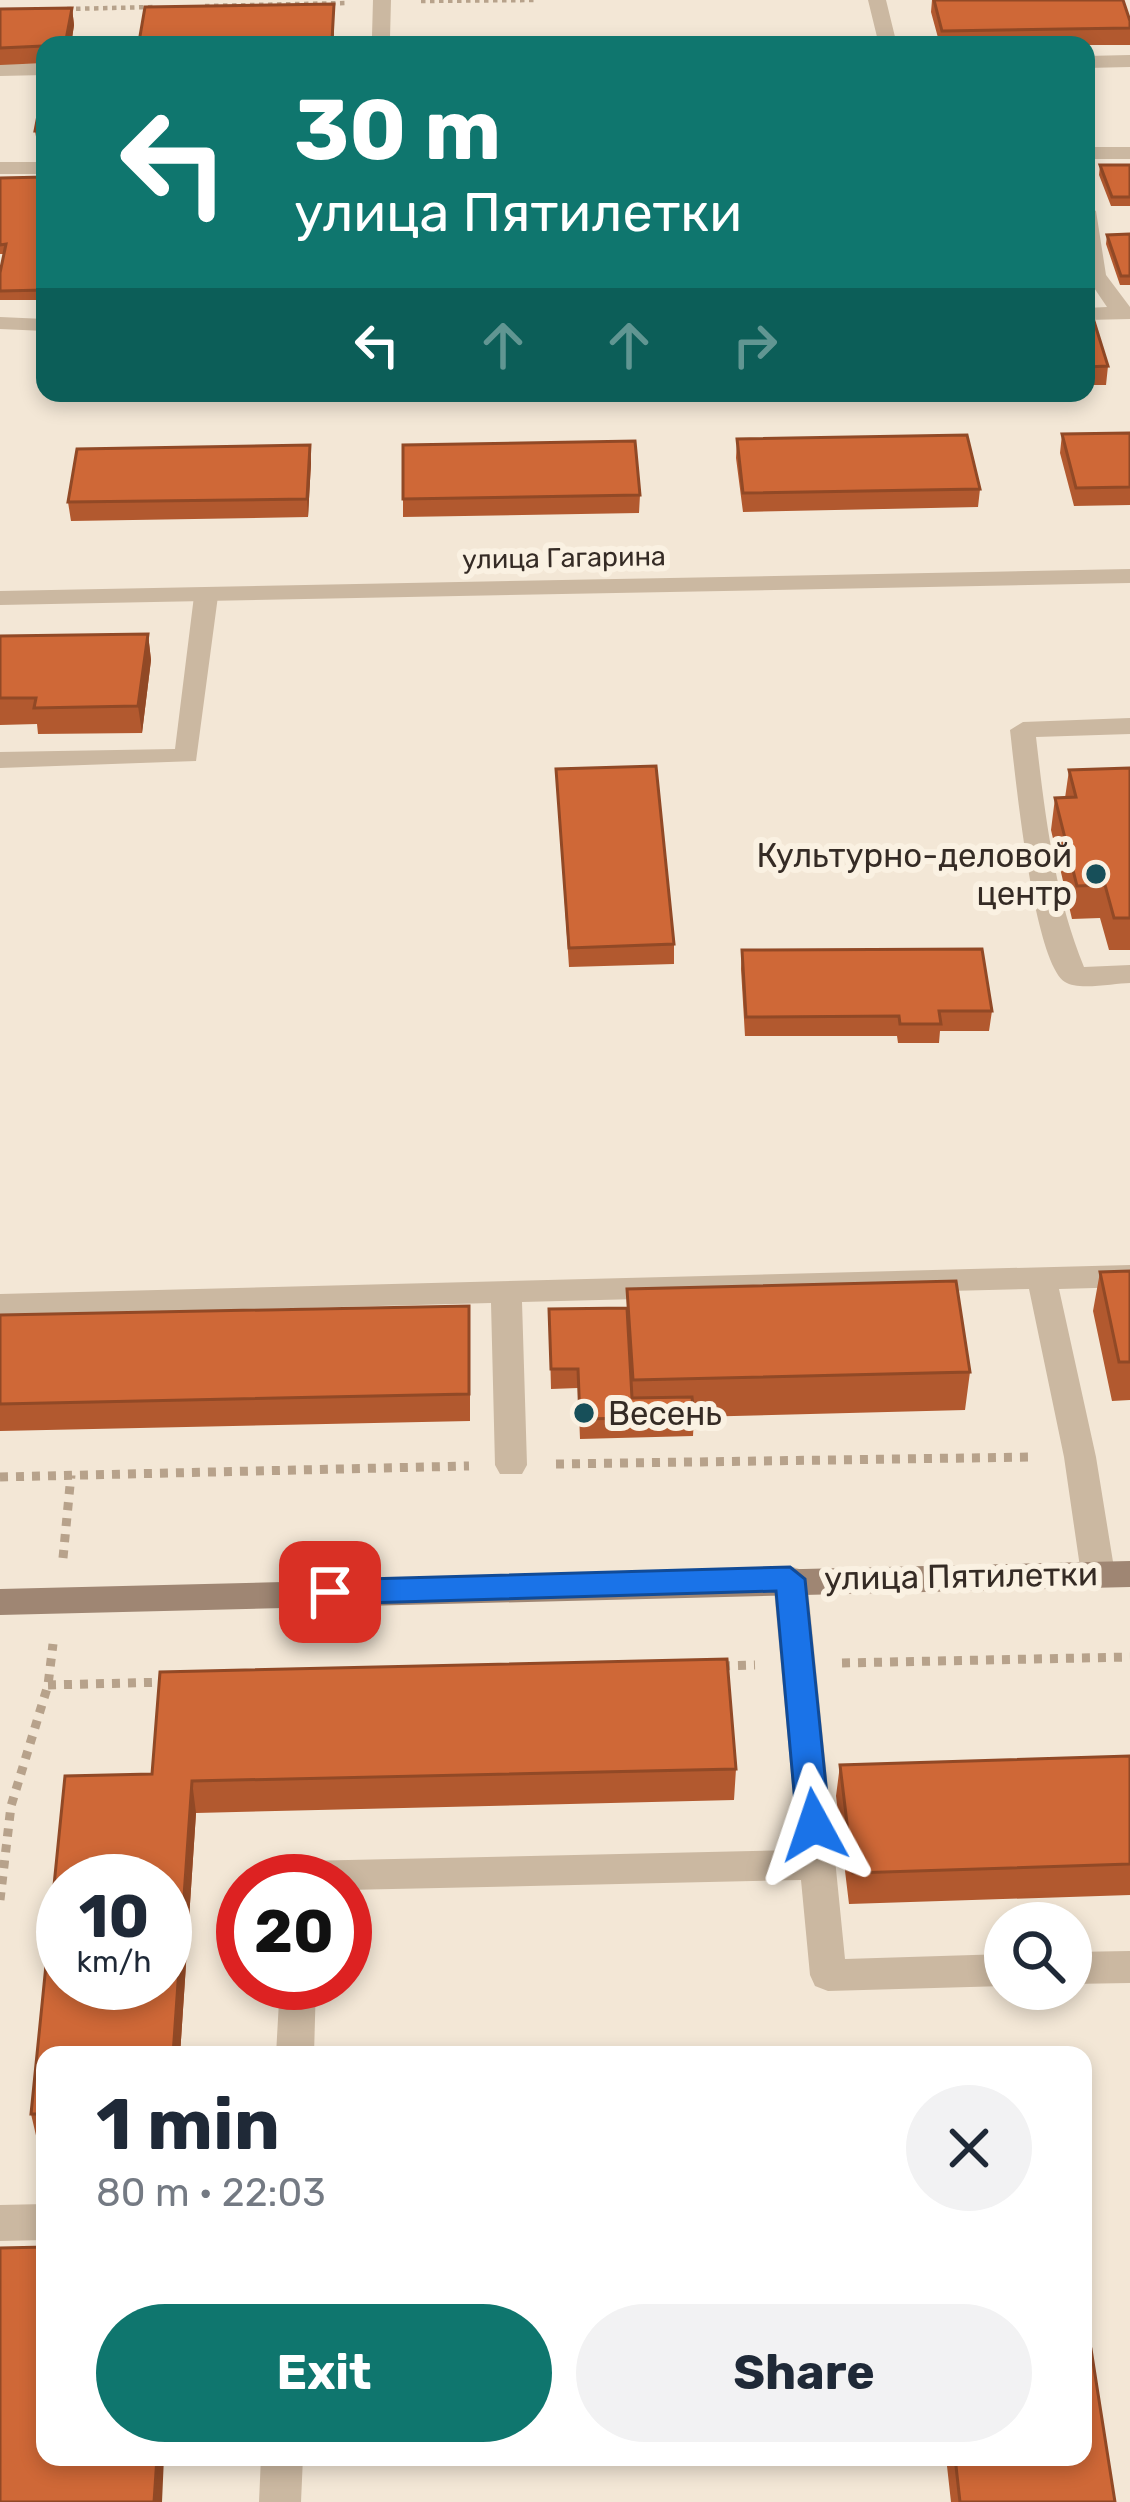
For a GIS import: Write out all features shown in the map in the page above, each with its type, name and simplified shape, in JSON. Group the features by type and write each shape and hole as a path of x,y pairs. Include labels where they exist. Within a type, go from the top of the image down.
{"main road":[{"name":"улица Пятилетки","path":"0,1602 1114,1574"}],"street":[{"path":"878,0 886,36"},
{"path":"381,36 382,1"},
{"path":"1095,62 1130,61"},
{"path":"0,70 36,69"},
{"path":"1095,153 1130,153"},
{"path":"0,169 36,168"},
{"path":"1095,269 1126,314"},
{"path":"1095,314 1126,314"},
{"path":"0,323 36,325"},
{"name":"улица Гагарина","path":"0,598 1130,576"},
{"path":"0,760 187,757 206,596"},
{"path":"1130,726 1023,730 1034,831 1058,939 1074,976 1130,974"},
{"path":"0,1305 1130,1276"},
{"path":"1042,1279 1080,1457 1114,1574"},
{"path":"506,1291 511,1465"},
{"path":"790,1579 828,1975 984,1971"},
{"path":"372,1875 817,1865"},
{"path":"1092,1968 1130,1967"},
{"path":"295,2046 297,2010"},
{"path":"0,2223 36,2222"},
{"path":"280,2502 281,2466"}],"path":[{"path":"191,6 535,0"},
{"path":"48,9 167,7"},
{"path":"0,1477 1080,1457"},
{"path":"706,1666 1130,1658"},
{"path":"0,1900 5,1808 48,1685 189,1681"}],"building":[{"path":"934,0 1123,0 1130,28 942,31"},
{"path":"334,4 332,36 140,36 145,7"},
{"path":"72,8 67,36 36,36 36,46 0,48 0,9"},
{"path":"1100,165 1130,165 1130,197 1112,197"},
{"path":"36,177 36,290 0,291 6,244 0,245 0,178"},
{"path":"1130,234 1130,276 1121,276 1107,235"},
{"path":"1095,324 1108,366 1095,367"},
{"path":"1130,433 1130,487 1076,488 1062,434"},
{"path":"967,435 980,489 743,493 737,439"},
{"path":"635,441 640,495 403,499 403,445"},
{"path":"310,445 307,499 68,502 77,449"},
{"path":"148,634 138,706 34,708 36,698 0,698 0,636"},
{"path":"656,766 674,944 569,948 556,769"},
{"name":"Культурно-деловой центр","path":"1130,768 1130,918 1114,918 1105,885 1077,886 1055,798 1076,797 1069,770"},
{"path":"982,949 992,1011 939,1011 941,1024 900,1024 899,1016 746,1017 742,950"},
{"path":"1130,1271 1130,1362 1119,1362 1100,1272"},
{"path":"956,1281 970,1372 633,1380 627,1289"},
{"path":"469,1306 469,1394 0,1404 0,1315"},
{"path":"627,1308 632,1398 692,1397 694,1417 580,1419 578,1369 551,1369 549,1309"},
{"path":"727,1659 736,1769 192,1781 187,1854 57,1854 65,1776 152,1774 160,1672"},
{"path":"1130,1756 1130,1864 853,1873 840,1765"},
{"path":"41,2010 176,2010 174,2046 38,2046"},
{"path":"36,2064 36,2114 31,2114"},
{"path":"36,2247 36,2466 156,2466 154,2502 0,2502 0,2248"},
{"path":"1092,2355 1115,2502 960,2502 956,2466 1092,2466"}],"place":[{"name":"Культурно-деловой центр","path":"1096,874"},
{"name":"Весень","path":"584,1413"}],"route":[{"path":"330,1592 790,1579 814,1825"}]}
